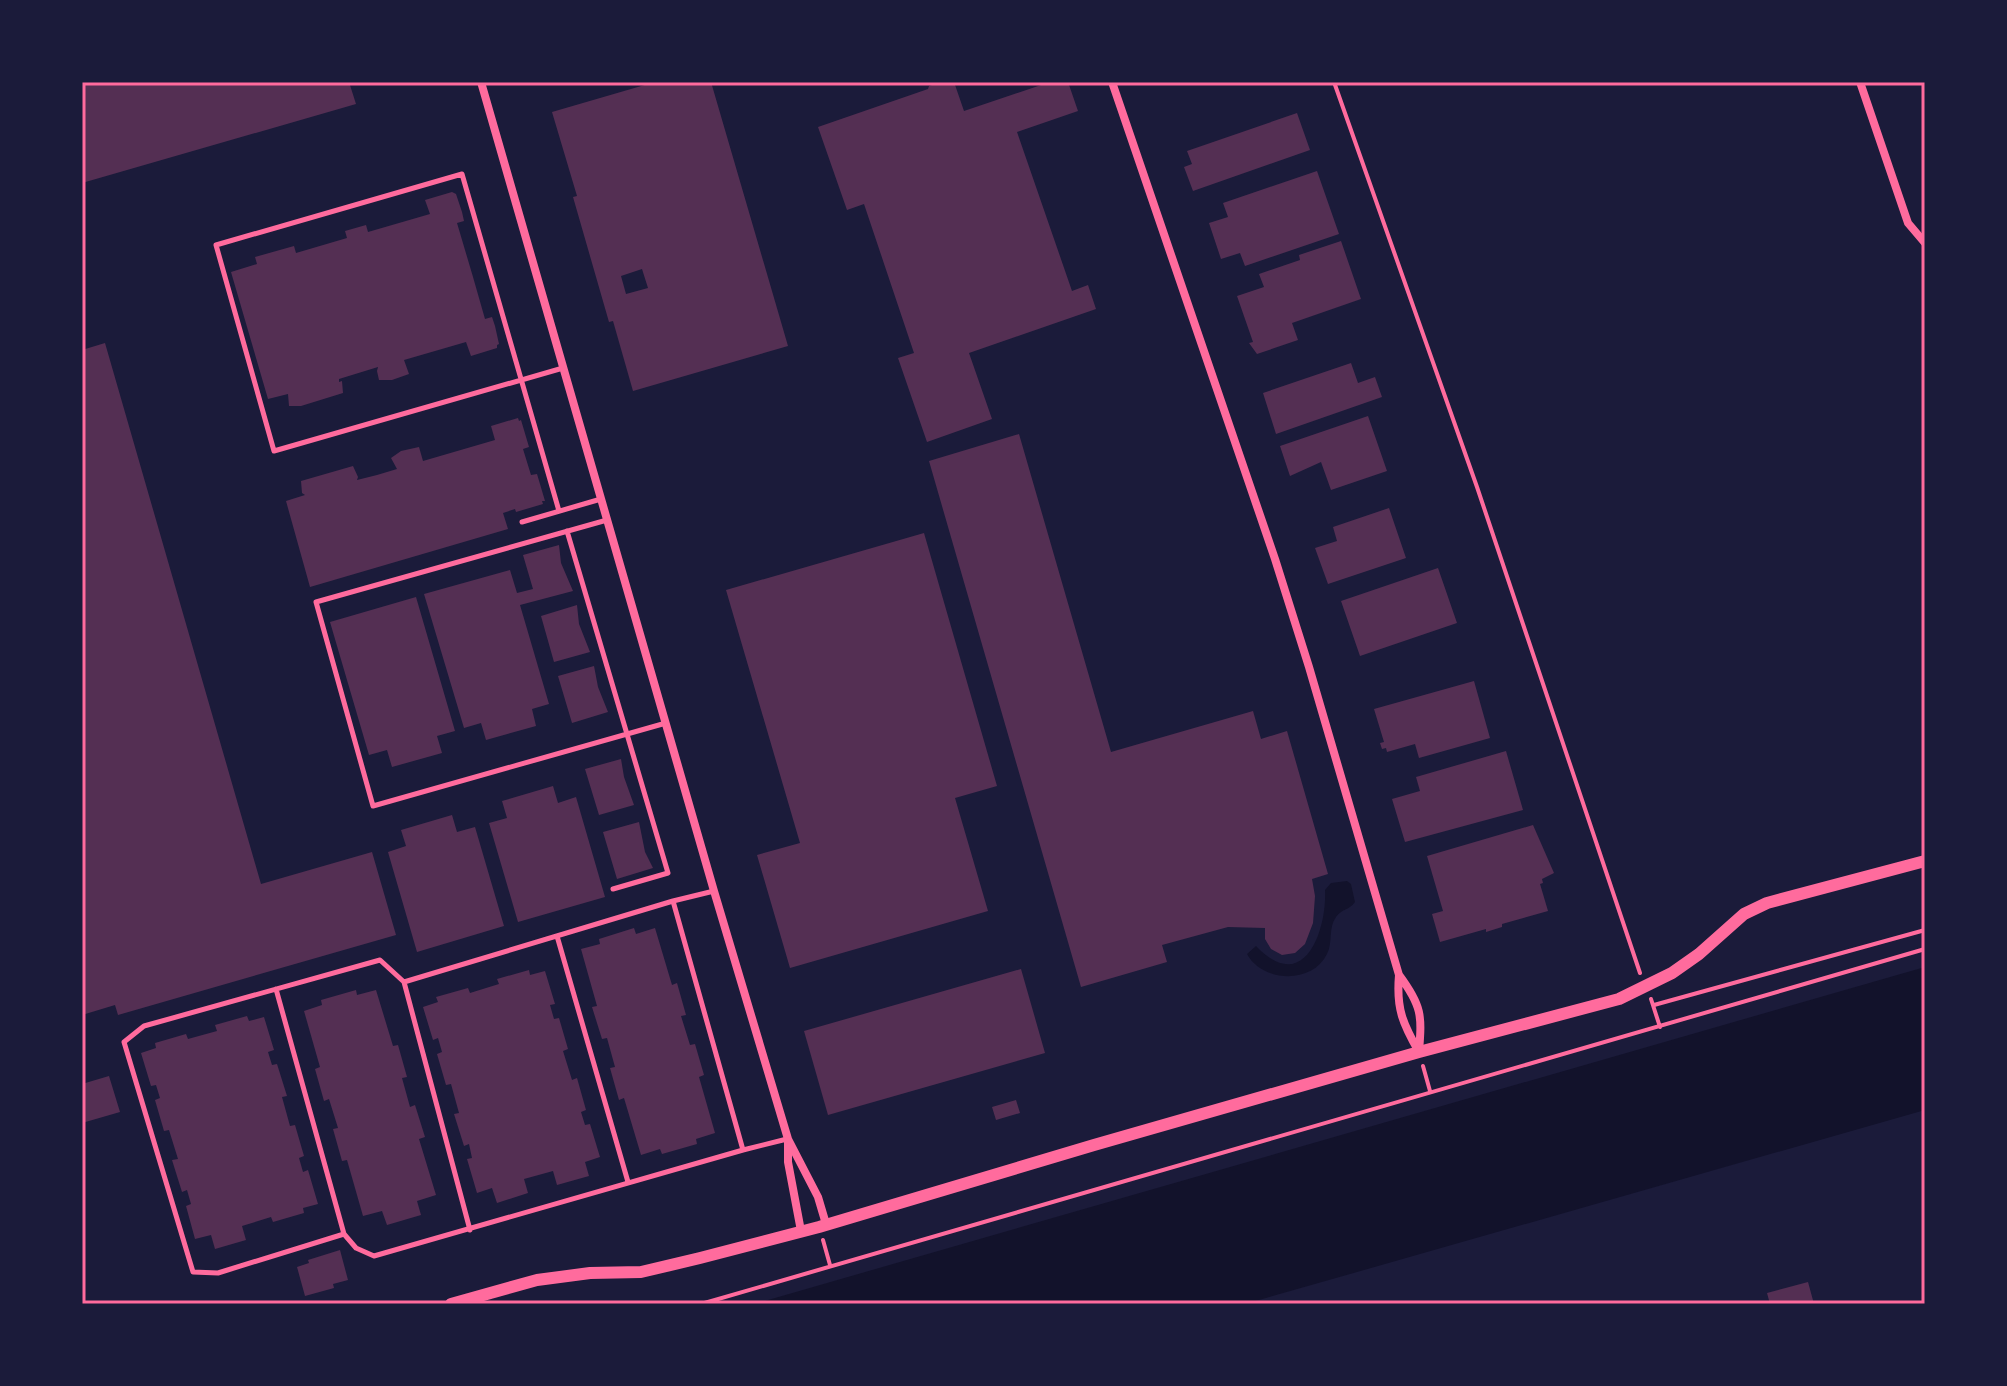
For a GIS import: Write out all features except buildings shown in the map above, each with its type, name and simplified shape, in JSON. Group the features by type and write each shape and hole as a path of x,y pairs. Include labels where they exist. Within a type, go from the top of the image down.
{"street":[{"path":"481,82 714,891 788,1139 818,1197 822,1226"},
{"path":"1112,82 1279,573 1399,975 1412,992 1422,1018 1419,1052"},
{"path":"1860,82 1908,223 1925,243"},
{"path":"451,1304 537,1280 590,1273 641,1272 822,1226 1419,1052 1619,999 1646,988 1699,954 1744,914 1767,903 1925,861"},
{"path":"1399,975 1397,993 1401,1020 1419,1052"},
{"path":"788,1139 788,1162 801,1231"}],"lane":[{"path":"559,511 520,380 462,174 216,245 274,451 520,380 563,368"},
{"path":"522,522 601,499"},
{"path":"607,520 316,602 373,806 666,723"},
{"path":"567,531 668,873 613,889"},
{"path":"404,982 714,891"},
{"path":"673,901 743,1150"},
{"path":"557,936 628,1182"},
{"path":"344,1234 218,1273 193,1272 124,1042 144,1026 380,960 404,982 470,1230"},
{"path":"276,989 344,1234 356,1248 374,1256 788,1139"}],"path":[{"path":"1334,82 1477,487 1660,1027"},
{"path":"1653,1005 1925,930"},
{"path":"701,1304 1925,949"},
{"path":"1419,1052 1430,1091"},
{"path":"822,1226 830,1265"}],"shaded area":[{"path":"1347,881 1351,884 1355,902 1338,914 1334,921 1329,949 1320,964 1299,975 1287,976 1264,970 1254,963 1247,954 1256,946 1273,960 1287,964 1299,961 1309,952 1322,924 1325,890 1331,883"},
{"path":"1925,967 1925,1110 1245,1304 754,1304"}]}
